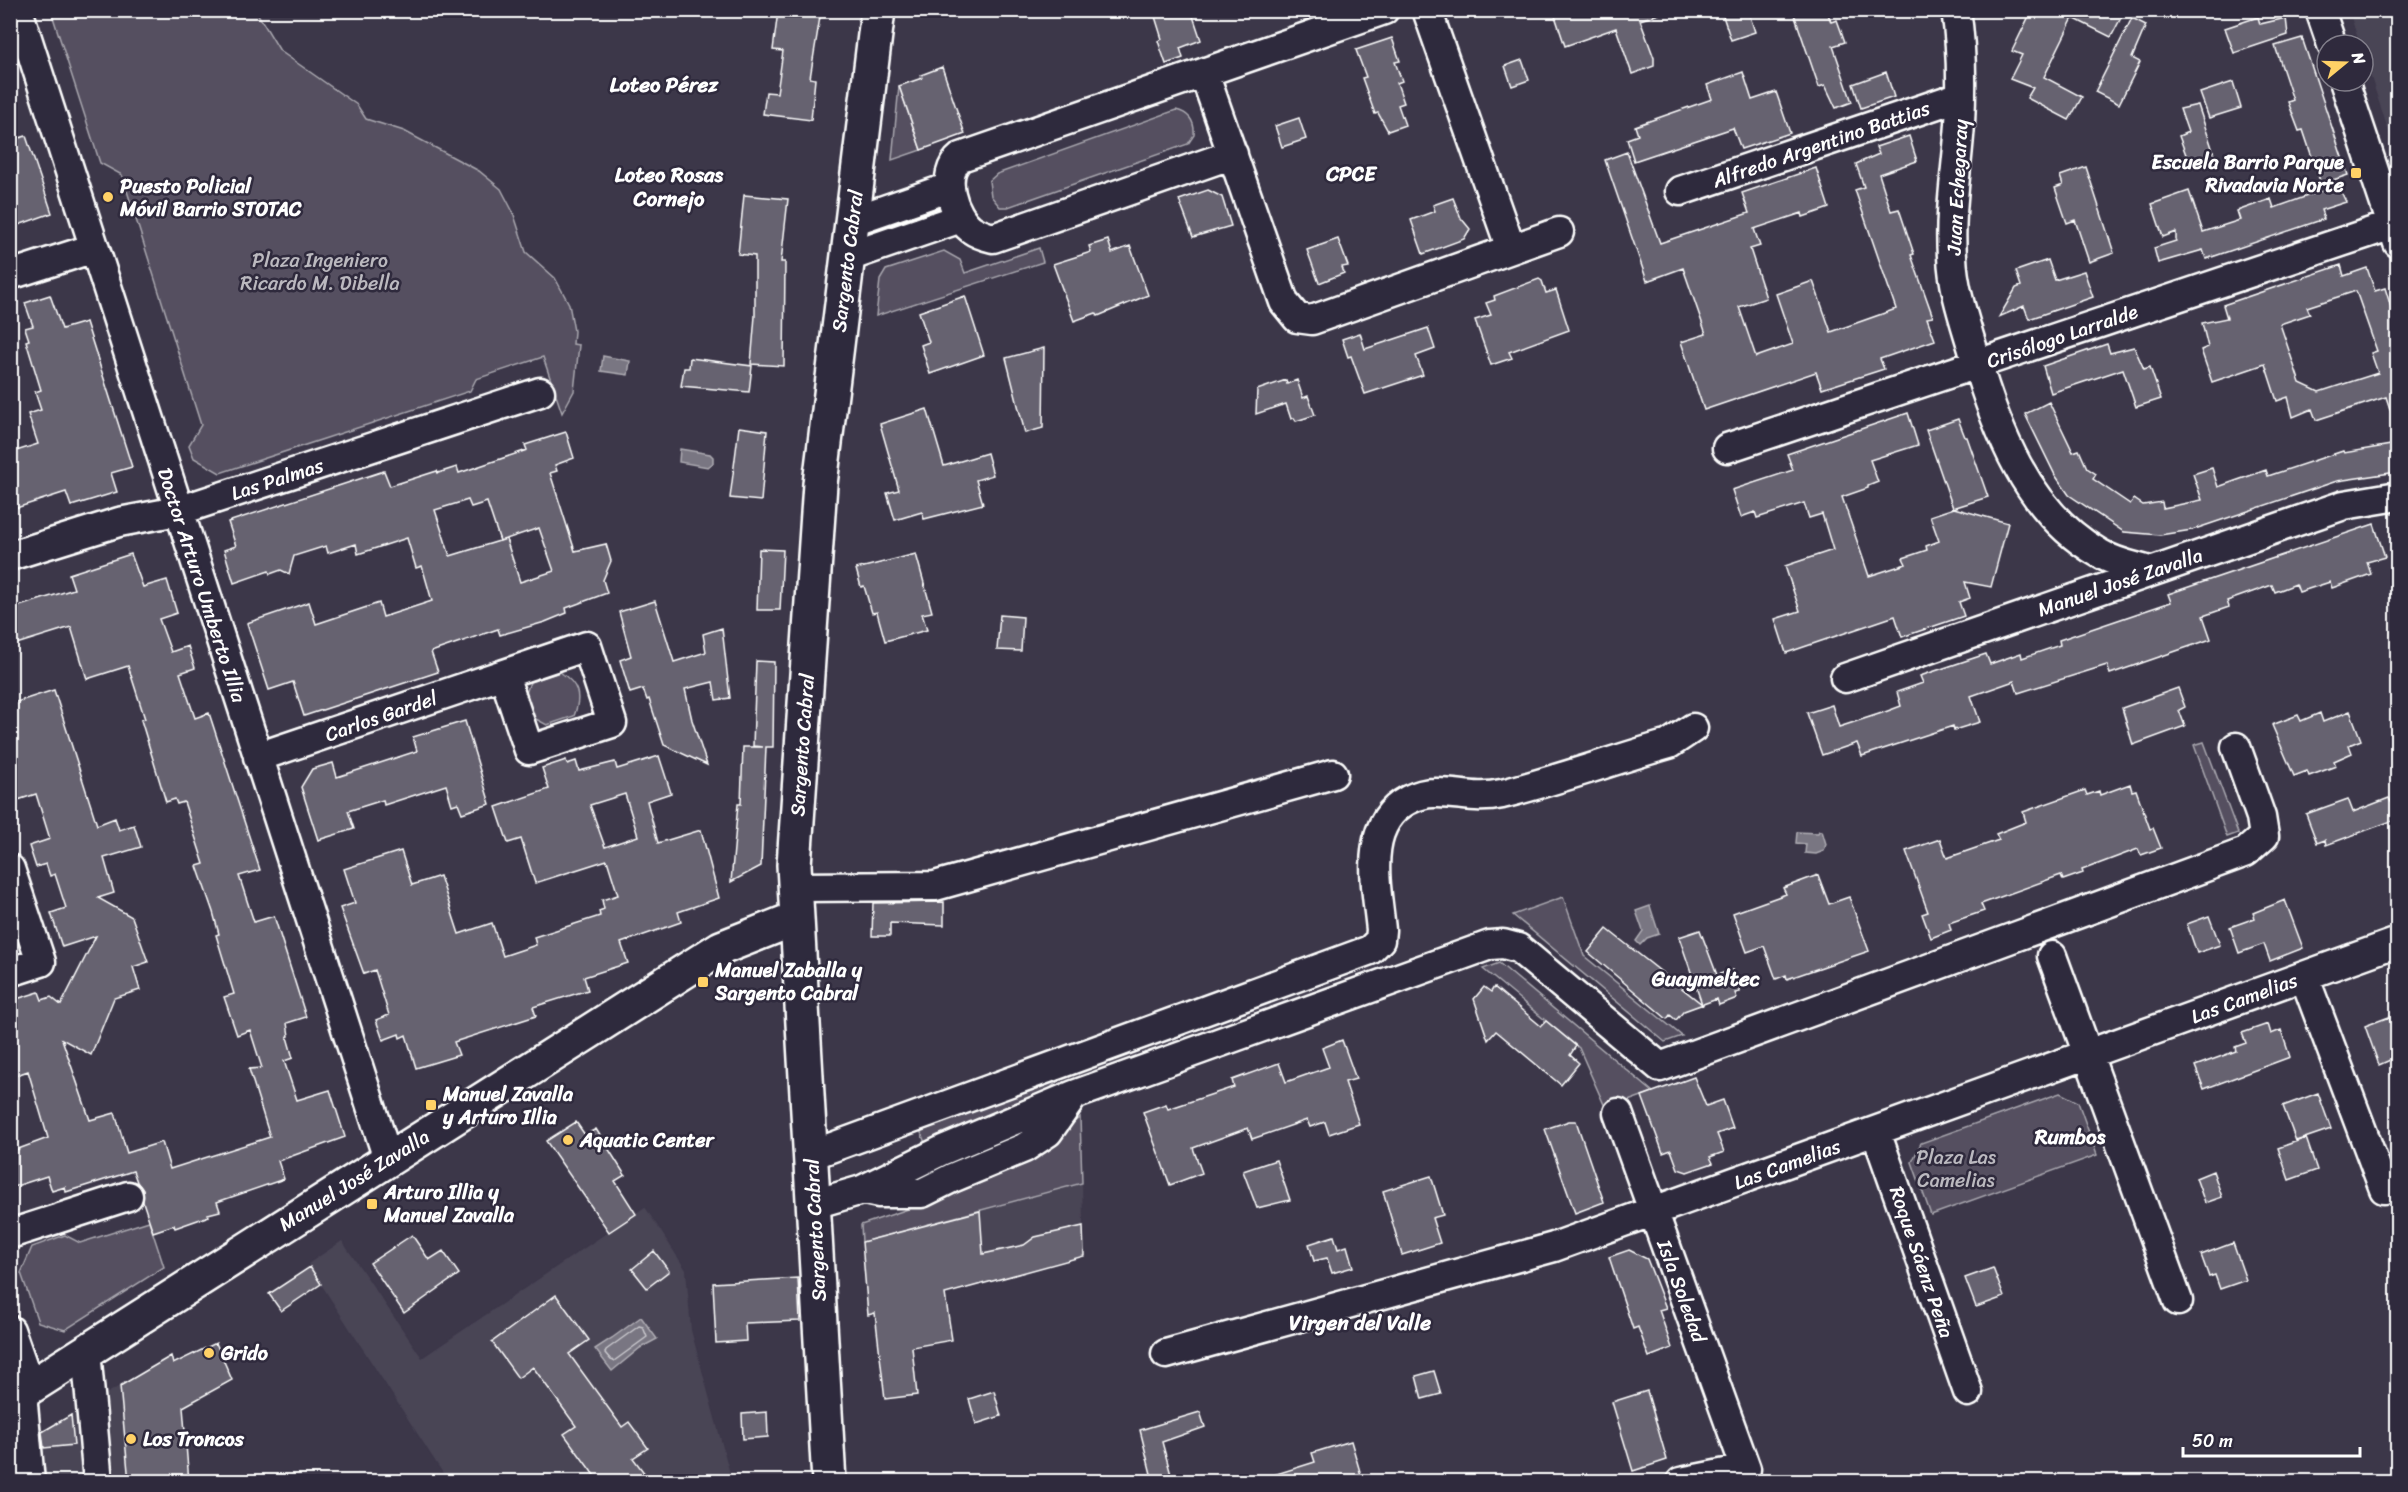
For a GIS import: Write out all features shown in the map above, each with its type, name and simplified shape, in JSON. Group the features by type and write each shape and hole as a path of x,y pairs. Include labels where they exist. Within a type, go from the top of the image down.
{"main road":[{"name":"Sargento Cabral","path":"829,1482 794,865 820,484 878,10"},
{"name":"Manuel José Zavalla","path":"21,1393 721,948 796,903"}],"street":[{"name":"Doctor Arturo Umberto Illia","path":"18,10 388,1159"},
{"path":"1233,154 993,238 972,230 961,218 950,187 952,169 955,162 961,158 1384,10"},
{"path":"1427,10 1511,249"},
{"name":"Juan Echegaray","path":"1956,10 1960,46 1961,96 1952,209 1952,258 1959,302 1977,364 2007,445 2034,493 2050,513 2081,542 2100,554 2150,571"},
{"path":"2320,10 2328,33"},
{"path":"1204,73 1284,302 1297,318 1312,320 1559,232"},
{"path":"2348,93 2396,230"},
{"name":"Alfredo Argentino Battias","path":"1680,191 1961,96"},
{"path":"852,221 950,187"},
{"path":"848,257 961,218"},
{"name":"Crisólogo Larralde","path":"1727,448 1977,364 2396,230"},
{"path":"10,275 94,248"},
{"name":"Las Palmas","path":"10,556 119,522 178,511 540,392"},
{"name":"Manuel José Zavalla","path":"1845,678 2344,505 2397,496"},
{"name":"Carlos Gardel","path":"258,758 504,675"},
{"path":"811,1155 1371,950 1380,940 1381,930 1375,861 1380,831 1389,815 1400,804 1415,796 1438,793 1473,798 1502,793 1669,744 1693,728"},
{"path":"813,1204 862,1190 943,1150 1074,1095 1490,945 1503,944 1518,948 1660,1067 2246,852 2264,837 2261,817 2236,747"},
{"path":"796,903 935,886 1333,774"},
{"path":"10,868 41,962 10,972"},
{"name":"Las Camelias","path":"1166,1354 1554,1247 2397,942"},
{"path":"2052,956 2178,1301"},
{"path":"2304,976 2391,1187"},
{"name":"Isla Soledad","path":"1618,1113 1746,1468 1681,1482"},
{"name":"Roque Sáenz Peña","path":"1876,1132 1968,1392"},
{"path":"10,1234 128,1196"},
{"path":"10,1330 21,1393 30,1482"},
{"path":"86,1351 98,1482"}],"shaded area":[{"name":"Escuela Barrio Parque Rivadavia Norte","path":"2349,11 2397,11 2397,157 2375,90 2375,33 2356,33"},
{"path":"1082,1183 1084,1256 868,1315 862,1242"},
{"path":"645,1207 686,1270 691,1330 732,1481 448,1481 308,1264 342,1241 422,1358"},
{"path":"171,1356 184,1415 189,1481 11,1481 10,1450"}],"green space":[{"name":"Plaza Ingeniero Ricardo M. Dibella","path":"51,11 256,11 280,51 357,105 366,119 404,131 479,171 501,189 513,212 526,252 555,278 569,304 574,331 573,344 579,345 574,391 562,413 543,357 476,379 470,391 220,473 194,458 189,445 201,425 122,175 100,163"},
{"path":"899,86 921,150 892,160"},
{"path":"1176,110 1188,116 1192,122 1194,135 1188,144 1008,207 1000,207 991,196 989,181 997,174"},
{"path":"1039,248 1043,262 876,316 880,280 886,270 944,251 960,260 965,273"},
{"path":"560,672 571,681 577,691 578,702 574,716 547,725 532,717 525,696 530,682"},
{"path":"2204,742 2238,833 2227,837 2194,745"},
{"path":"1563,897 1584,956 1682,1036 1665,1042 1513,915"},
{"path":"1499,963 1653,1092 1606,1109 1579,1048 1483,969"},
{"path":"1059,1080 1033,1104 918,1153 916,1146 925,1143 920,1130"},
{"name":"Plaza Las Camelias","path":"2060,1093 2078,1102 2097,1155 1931,1215 1912,1162 1921,1143"},
{"path":"1080,1117 1082,1183 862,1242 861,1225 917,1206 1040,1152"},
{"path":"149,1221 164,1267 65,1330 38,1322 21,1273 32,1247 65,1235 80,1243"}],"water":[{"path":"603,356 630,361 628,375 601,371"},
{"path":"680,449 710,454 713,457 713,463 708,467 679,462"},
{"path":"1822,831 1826,844 1824,851 1816,854 1805,853 1806,844 1796,843 1797,832 1818,833"},
{"path":"1650,906 1659,934 1647,938 1640,945 1636,941 1643,931 1636,911"},
{"path":"641,1317 657,1339 640,1348 612,1371 595,1349"}],"building":[{"path":"1153,10 1191,10 1201,40 1180,48 1183,58 1166,64 1158,41 1162,39"},
{"path":"1553,10 1658,10 1659,14 1640,20 1654,58 1654,66 1632,74 1616,28 1565,46"},
{"path":"1721,10 1748,10 1755,32 1731,40"},
{"path":"2032,10 2042,13 2050,10 2125,10 2111,37 2073,18 2044,77 2082,97 2069,120 2027,98 2033,88 2010,79 2022,55 2012,51"},
{"path":"778,11 820,17 810,78 815,79 811,120 763,114 766,92 777,93 783,51 773,50"},
{"path":"1793,11 1827,11 1831,22 1837,20 1845,42 1833,46 1852,102 1836,108 1825,85 1819,87"},
{"path":"2258,17 2260,24 2286,18 2288,35 2234,53 2225,28"},
{"path":"2132,18 2146,25 2132,58 2140,62 2119,104 2095,92"},
{"path":"1392,38 1400,61 1395,62 1402,81 1397,83 1404,103 1398,105 1405,125 1388,131 1378,113 1375,114 1362,78 1366,77 1356,50"},
{"path":"2302,38 2315,77 2315,93 2320,93 2348,175 2321,184 2303,130 2299,131 2288,102 2293,100 2275,46"},
{"path":"1522,60 1529,80 1512,86 1505,66"},
{"path":"942,67 965,134 921,150 899,86 922,78 921,75"},
{"path":"1743,72 1752,100 1776,92 1790,133 1741,149 1733,128 1634,161 1627,139 1638,135 1635,126 1712,99 1707,85"},
{"path":"1886,72 1894,97 1861,108 1853,84"},
{"path":"2233,82 2241,108 2209,118 2200,93"},
{"path":"2198,105 2216,160 2191,168 2179,136 2188,132 2180,109"},
{"path":"1299,118 1306,139 1282,147 1275,126"},
{"path":"26,136 52,213 10,228 10,141"},
{"path":"1909,136 1917,161 1879,174 1891,211 1899,209 1914,254 1911,255 1933,317 1927,318 1935,340 1880,359 1884,369 1822,389 1816,372 1704,410 1681,342 1706,334 1683,268 1647,281 1605,160 1627,152 1660,243 1749,213 1742,193 1816,168 1829,208 1803,217 1802,213 1754,229 1760,246 1750,249 1766,298 1739,307 1756,357 1793,344 1776,294 1813,281 1831,332 1896,309 1855,190 1864,187 1856,164 1879,154 1876,147"},
{"path":"2086,167 2114,253 2089,262 2075,220 2067,223 2055,188 2063,185 2060,176"},
{"path":"2338,185 2346,202 2321,210 2324,219 2206,259 2203,250 2158,263 2154,248 2176,241 2176,232 2163,237 2152,204 2189,191 2203,232 2240,220 2237,211 2271,199 2274,208"},
{"path":"1208,190 1222,197 1231,226 1193,237 1179,200"},
{"path":"744,195 788,199 781,262 785,262 784,366 751,364 755,316 755,256 738,254"},
{"path":"1453,198 1461,218 1470,229 1464,239 1423,254 1411,220 1435,211 1433,205"},
{"path":"1338,239 1348,266 1342,267 1344,273 1319,283 1307,250"},
{"path":"1108,240 1112,253 1130,246 1148,295 1098,316 1096,313 1074,321 1053,264 1091,252 1089,246"},
{"path":"2048,260 2055,280 2084,271 2093,297 2029,319 2024,306 1999,317 2016,288 2021,286 2016,271"},
{"path":"2341,265 2344,276 2367,268 2375,291 2385,288 2397,326 2397,421 2394,421 2386,397 2316,420 2312,409 2293,417 2288,397 2277,401 2265,364 2212,382 2201,350 2208,347 2202,323 2227,318 2223,305","holes":["2356,291 2377,351 2371,353 2378,373 2319,392 2300,383 2280,324 2310,314 2307,307"]},
{"path":"1539,279 1546,293 1556,290 1569,330 1509,352 1512,358 1491,365 1475,320 1491,315 1486,303 1495,300 1494,296"},
{"path":"50,295 62,329 86,322 132,467 111,473 117,492 71,506 66,492 10,510 10,453 38,444 28,414 41,410 35,392 41,390 26,341 29,340 25,328 33,326 25,303"},
{"path":"965,296 984,355 930,374 921,345 929,342 919,312"},
{"path":"1428,328 1435,349 1416,356 1423,375 1365,394 1342,339 1360,333 1365,349"},
{"path":"2107,344 2110,353 2134,347 2144,369 2150,367 2161,399 2136,407 2123,369 2051,393 2043,366"},
{"path":"1044,348 1043,428 1025,433 1006,358"},
{"path":"690,358 752,366 749,392 681,386 684,368 689,368"},
{"path":"1286,380 1287,384 1297,380 1303,398 1308,396 1315,415 1296,421 1294,418 1291,419 1286,404 1256,414 1257,390"},
{"path":"2049,402 2073,452 2079,450 2087,468 2096,474 2093,479 2130,504 2134,499 2143,505 2162,502 2163,508 2202,500 2193,474 2212,468 2218,487 2266,470 2268,476 2343,451 2344,453 2397,444 2397,472 2337,481 2192,530 2160,535 2124,532 2069,495 2055,475 2025,414"},
{"path":"927,409 944,466 987,453 993,475 976,480 983,504 924,519 922,512 895,520 887,493 899,490 880,424"},
{"path":"1908,413 1918,445 1870,460 1878,482 1842,497 1869,576 1906,564 1903,558 1927,550 1926,546 1939,541 1930,516 1954,508 2008,523 1991,587 1965,582 1970,598 1959,602 1964,616 1902,637 1895,616 1786,653 1775,619 1800,611 1785,566 1833,550 1822,514 1809,518 1804,503 1757,518 1755,512 1741,517 1732,490 1793,470 1787,454"},
{"path":"1958,419 1967,437 1988,497 1953,508 1926,430"},
{"path":"739,427 767,431 761,501 730,498"},
{"path":"566,432 574,458 555,465 557,471 550,473 575,551 606,544 611,561 603,580 607,593 566,608 567,613 545,622 500,635 498,629 431,652 438,672 304,716 293,682 269,690 247,623 309,602 316,624 379,603 383,617 432,601 422,566 416,568 407,538 358,554 356,544 328,553 326,546 294,556 289,574 281,570 270,574 269,571 234,583 224,550 236,546 228,522 384,471 390,486 457,467 459,473 527,450 525,445","holes":["468,500 471,507 487,502 500,541 450,556 435,510","539,528 554,571 520,582 506,539"]},
{"path":"2374,524 2385,557 2367,562 2371,574 2332,588 2330,582 2299,592 2296,584 2275,592 2272,585 2227,601 2229,607 2203,616 2211,639 2110,674 2107,665 2018,693 2014,681 1971,696 1980,722 1954,730 1953,726 1862,756 1857,743 1822,755 1807,713 1832,705 1839,727 1885,712 1901,706 1897,692 1923,683 1920,676 1986,654 1990,664 2021,653 2022,658 2060,645 2059,640 2171,602 2168,594"},
{"path":"759,549 783,550 780,610 757,610"},
{"path":"131,554 143,587 167,580 177,613 159,619 171,652 188,646 195,668 180,673 195,718 209,713 260,870 239,876 254,922 274,916 306,1017 287,1023 289,1036 287,1037 293,1058 284,1061 297,1100 330,1090 345,1137 278,1161 284,1179 217,1202 220,1211 175,1228 174,1225 153,1232 143,1202 143,1190 133,1171 66,1192 65,1187 52,1191 47,1176 10,1188 10,1152 48,1138 28,1071 14,1076 10,1066 10,1001 39,992 42,1000 51,997 61,1005 96,936 62,947 51,913 66,908 55,874 50,876 46,864 36,867 29,846 50,839 36,794 15,801 10,787 10,753 16,751 10,736 10,704 54,690 97,825 115,818 119,830 134,825 141,847 104,858 114,893 98,898 132,917 148,962 133,967 140,990 114,998 91,1055 62,1039 90,1120 115,1113 127,1153 162,1142 170,1169 270,1137 249,1069 262,1068 250,1030 237,1035 224,997 234,994 216,935 219,934 213,912 197,866 204,864 184,802 177,804 175,799 166,802 141,720 145,719 128,666 87,679 71,627 10,646 10,609 74,589 69,574"},
{"path":"916,554 932,612 922,614 927,630 885,641 877,612 872,613 856,569"},
{"path":"655,601 674,662 706,652 703,634 722,628 730,698 716,700 713,682 685,689 692,720 707,765 664,745 649,699 647,700 643,689 630,693 620,660 631,656 619,612"},
{"path":"1000,615 1023,617 1021,651 997,650"},
{"path":"756,661 774,662 773,747 766,747 761,866 731,882 738,804 741,804 743,747 763,747 753,746"},
{"path":"2178,688 2185,707 2179,710 2185,726 2133,745 2122,708"},
{"path":"2350,711 2361,740 2349,745 2352,753 2334,761 2336,766 2309,776 2307,771 2294,776 2272,725 2298,715 2301,721 2320,713 2323,722"},
{"path":"465,721 490,804 462,813 458,803 452,805 446,785 384,805 383,800 348,811 354,829 318,840 301,787 312,769 333,763 337,777 417,751 413,737"},
{"path":"659,756 671,793 647,801 658,843 701,830 719,898 678,912 681,922 621,943 628,963 584,977 588,990 533,1007 536,1016 454,1042 459,1055 416,1068 406,1035 400,1038 399,1034 383,1040 376,1020 389,1015 375,970 364,974 340,908 355,903 344,869 401,851 412,885 440,876 459,934 492,923 503,956 536,945 534,937 600,916 599,911 604,909 602,900 618,895 607,860 535,883 521,839 508,843 496,807 549,789 542,768 566,760 567,764 576,761 579,771 615,762 617,769","holes":["625,794 638,836 605,847 590,805"]},
{"path":"2130,784 2132,791 2136,790 2150,829 2153,828 2161,848 2141,855 2138,849 2082,870 2083,873 2063,880 2061,875 1981,904 1984,911 1949,923 1951,930 1931,938 1922,914 1928,912 1906,851 1940,839 1947,858 1999,840 1996,834 2026,822 2023,812 2085,790 2087,795 2099,791 2100,795"},
{"path":"2389,798 2391,802 2397,799 2397,819 2326,845 2325,840 2317,843 2306,814 2348,799 2353,812"},
{"path":"1818,875 1829,904 1849,897 1869,951 1787,979 1786,975 1776,979 1764,946 1747,952 1733,913 1786,894 1783,888"},
{"path":"2285,900 2303,948 2270,961 2264,944 2239,953 2230,927 2255,918 2253,913"},
{"path":"944,902 944,925 890,923 890,936 872,936 873,903"},
{"path":"2209,916 2220,945 2197,953 2187,924"},
{"path":"1607,929 1702,1004 1679,937 1700,930 1717,975 1732,970 1740,992 1735,993 1737,998 1719,1005 1717,999 1684,1011 1676,1020 1670,1015 1667,1019 1588,952"},
{"path":"1484,987 1491,992 1494,987 1541,1026 1546,1021 1576,1046 1570,1055 1579,1063 1561,1085 1496,1031 1488,1040 1474,999"},
{"path":"2389,1017 2397,1039 2397,1057 2379,1065 2365,1026"},
{"path":"2268,1024 2271,1034 2281,1030 2290,1057 2204,1089 2195,1066 2236,1051 2235,1047 2246,1043 2242,1033"},
{"path":"1342,1040 1356,1079 1345,1082 1359,1124 1329,1134 1325,1122 1310,1127 1307,1120 1252,1139 1248,1128 1193,1148 1202,1173 1170,1185 1143,1112 1166,1104 1168,1109 1234,1087 1232,1080 1279,1063 1286,1082 1329,1067 1322,1048"},
{"path":"1694,1077 1706,1106 1723,1100 1733,1128 1717,1134 1724,1152 1710,1157 1713,1163 1687,1172 1678,1169 1671,1150 1663,1153 1642,1096"},
{"path":"2318,1093 2331,1129 2296,1141 2283,1106"},
{"path":"1576,1121 1604,1202 1575,1213 1545,1129"},
{"path":"576,1122 585,1135 596,1129 625,1175 615,1181 636,1214 609,1232 546,1141"},
{"path":"2306,1138 2317,1170 2289,1180 2278,1148"},
{"path":"1276,1160 1290,1200 1257,1208 1243,1171"},
{"path":"2213,1171 2222,1197 2205,1203 2196,1178"},
{"path":"1431,1176 1443,1215 1432,1218 1440,1243 1402,1255 1383,1191"},
{"path":"980,1211 983,1254 1024,1245 1035,1237 1083,1226 1084,1256 945,1294 952,1340 912,1347 917,1395 885,1399 875,1313 868,1315 862,1242"},
{"path":"412,1235 429,1260 443,1251 459,1274 404,1313 370,1263"},
{"path":"1334,1236 1338,1249 1347,1246 1353,1267 1332,1273 1327,1258 1314,1261 1309,1244"},
{"path":"2233,1243 2246,1280 2220,1289 2215,1275 2209,1277 2201,1255"},
{"path":"1629,1250 1647,1259 1666,1308 1659,1310 1672,1348 1649,1357 1638,1327 1633,1329 1609,1257"},
{"path":"654,1251 669,1271 647,1288 632,1269"},
{"path":"310,1267 321,1284 281,1311 269,1294"},
{"path":"1993,1268 2004,1297 1976,1307 1965,1278"},
{"path":"798,1278 800,1321 745,1323 746,1341 716,1343 713,1283"},
{"path":"556,1295 589,1340 569,1354 622,1427 629,1422 648,1448 633,1458 651,1482 599,1482 564,1434 576,1426 533,1367 518,1378 492,1342"},
{"path":"216,1343 232,1380 183,1407 189,1482 129,1482 120,1386 171,1356 173,1364"},
{"path":"1434,1371 1441,1394 1422,1399 1416,1376"},
{"path":"994,1391 1001,1416 976,1424 969,1399"},
{"path":"1647,1391 1667,1460 1633,1471 1612,1402"},
{"path":"767,1412 768,1437 743,1439 742,1414"},
{"path":"1200,1412 1205,1427 1162,1442 1173,1482 1153,1482 1140,1430"},
{"path":"71,1415 74,1445 44,1448 42,1432"},
{"path":"1351,1441 1363,1482 1267,1482 1267,1477 1315,1462 1312,1453"}],"place":[{"name":"Escuela Barrio Parque Rivadavia Norte","path":"2356,173"},
{"name":"Puesto Policial Móvil Barrio STOTAC","path":"108,197"},
{"name":"Manuel Zaballa y Sargento Cabral","path":"703,982"},
{"name":"Manuel Zavalla y Arturo Illia","path":"431,1105"},
{"name":"Aquatic Center","path":"568,1140"},
{"name":"Arturo Illia y Manuel Zavalla","path":"372,1204"},
{"name":"Grido","path":"209,1353"},
{"name":"Los Troncos","path":"131,1439"}],"district":[{"name":"Loteo Pérez","path":"664,85"},
{"name":"CPCE","path":"1351,174"},
{"name":"Loteo Rosas Cornejo","path":"669,187"},
{"name":"Guaymeltec","path":"1706,979"},
{"name":"Rumbos","path":"2070,1137"},
{"name":"Virgen del Valle","path":"1360,1323"}]}
